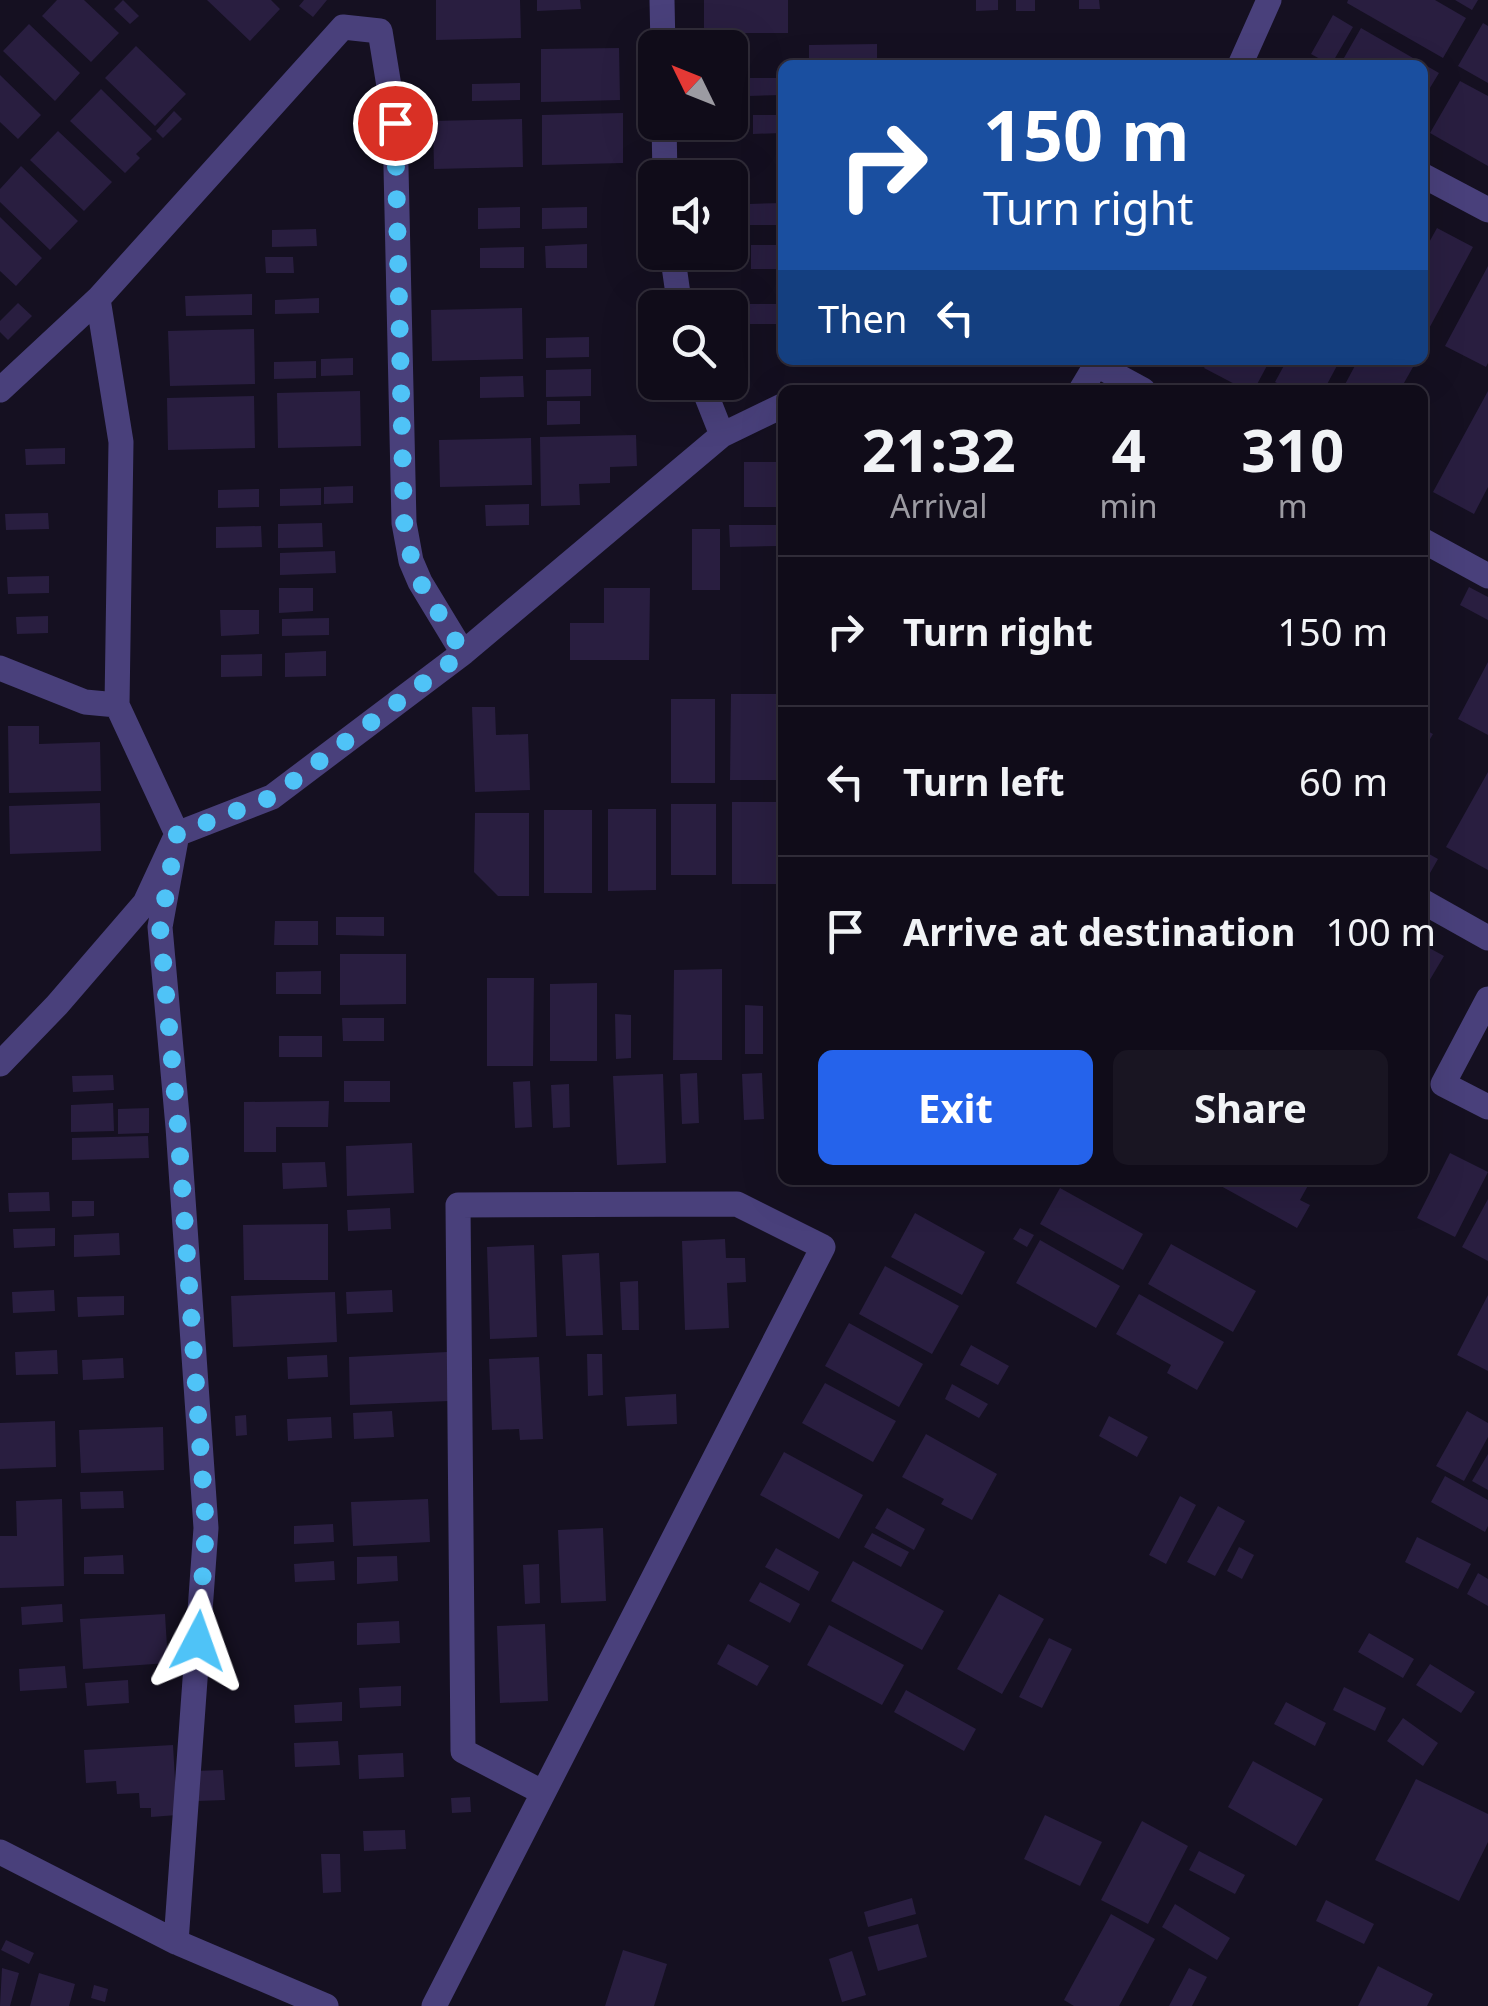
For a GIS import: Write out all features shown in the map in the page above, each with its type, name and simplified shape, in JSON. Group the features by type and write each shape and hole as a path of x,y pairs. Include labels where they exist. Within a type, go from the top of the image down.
{"street":[{"path":"662,0 663,30"},
{"path":"1242,60 1270,0"},
{"path":"0,390 98,299 343,26 380,31 395,123 404,522 420,582 463,653"},
{"path":"1428,178 1488,210"},
{"path":"98,299 121,442 116,706 177,834 160,927 206,1528 176,1942"},
{"path":"1103,365 1135,385"},
{"path":"708,400 722,435"},
{"path":"0,1064 145,904 177,834 272,797 463,653 722,435 778,408"},
{"path":"1428,543 1488,576"},
{"path":"0,668 85,702 116,706"},
{"path":"1428,904 1488,938"},
{"path":"1488,999 1443,1084 1488,1106"},
{"path":"434,2006 823,1247 737,1204 458,1205 462,1751 542,1792"},
{"path":"0,1852 176,1942 326,2006"}],"building":[{"path":"57,0 84,0 119,33 91,62 42,16"},
{"path":"123,0 139,16 130,24 114,9"},
{"path":"207,0 271,0 280,9 250,41"},
{"path":"304,0 327,0 313,17 299,6"},
{"path":"436,0 520,0 521,38 436,40"},
{"path":"537,0 580,0 581,9 537,11"},
{"path":"704,0 788,0 788,33 704,30"},
{"path":"976,0 998,0 998,10 976,11"},
{"path":"1016,0 1035,0 1035,11 1016,11"},
{"path":"1079,0 1099,0 1100,9 1079,9"},
{"path":"1435,0 1466,18 1443,58 1347,3"},
{"path":"1455,0 1478,0 1472,10"},
{"path":"1333,15 1353,27 1334,60 1322,60 1311,54"},
{"path":"1483,23 1488,26 1488,83 1458,66"},
{"path":"29,24 80,73 55,101 3,51"},
{"path":"1361,28 1416,60 1343,60"},
{"path":"877,44 877,60 809,60 809,45"},
{"path":"136,46 186,94 155,126 105,78"},
{"path":"619,48 620,100 541,102 541,49"},
{"path":"1428,67 1439,73 1428,91"},
{"path":"0,75 41,115 18,139 0,122"},
{"path":"749,78 778,78 778,95 749,96"},
{"path":"1460,81 1488,96 1488,166 1430,133"},
{"path":"520,83 520,100 472,101 472,84"},
{"path":"101,89 152,139 136,154 140,158 125,173 70,121"},
{"path":"174,111 182,119 163,138 156,131"},
{"path":"623,113 623,163 542,165 542,115"},
{"path":"753,115 778,115 778,133 753,134"},
{"path":"522,119 523,167 434,169 433,121"},
{"path":"58,131 112,182 84,211 30,160"},
{"path":"21,166 78,221 50,250 0,202 0,189"},
{"path":"778,203 778,225 749,225 749,204"},
{"path":"520,207 520,228 478,229 478,208"},
{"path":"587,207 587,228 542,229 542,208"},
{"path":"0,217 42,258 16,286 0,271"},
{"path":"1437,228 1473,247 1428,330 1428,244"},
{"path":"316,229 317,246 272,247 272,230"},
{"path":"587,244 587,268 546,268 545,246"},
{"path":"751,245 778,245 778,269 751,269"},
{"path":"524,247 524,268 480,268 480,248"},
{"path":"265,257 293,257 294,273 266,273"},
{"path":"1488,266 1488,363 1486,367 1445,346"},
{"path":"252,294 252,315 186,316 185,296"},
{"path":"319,298 319,313 275,314 275,300"},
{"path":"18,303 32,316 8,340 0,332 0,321"},
{"path":"748,304 778,304 778,324 748,324"},
{"path":"522,308 523,359 432,361 431,310"},
{"path":"254,329 255,384 170,386 168,331"},
{"path":"589,337 589,357 546,358 546,338"},
{"path":"353,358 353,375 321,376 321,359"},
{"path":"316,361 316,378 274,379 274,362"},
{"path":"1267,365 1257,385 1236,385 1204,368"},
{"path":"1284,365 1337,365 1327,385 1275,382"},
{"path":"1355,365 1414,365 1403,385 1345,385"},
{"path":"591,369 591,396 546,397 546,370"},
{"path":"523,376 524,397 480,398 480,377"},
{"path":"360,391 361,446 278,448 277,393"},
{"path":"1488,391 1488,487 1474,514 1433,492"},
{"path":"254,396 255,448 168,450 167,398"},
{"path":"547,401 580,401 580,424 547,425"},
{"path":"636,435 637,466 610,467 610,483 579,484 580,505 541,506 540,437"},
{"path":"531,438 532,485 440,487 439,440"},
{"path":"65,448 65,464 26,465 25,449"},
{"path":"744,462 778,462 778,507 744,507"},
{"path":"353,486 353,503 324,504 324,487"},
{"path":"321,488 321,505 280,506 280,489"},
{"path":"259,489 259,507 218,508 218,490"},
{"path":"529,504 529,525 486,526 485,505"},
{"path":"48,513 49,529 6,530 5,514"},
{"path":"322,523 323,547 278,548 278,524"},
{"path":"729,525 777,525 777,546 730,547"},
{"path":"261,526 262,547 216,548 216,527"},
{"path":"692,529 720,529 720,590 692,590"},
{"path":"335,551 336,573 280,575 280,553"},
{"path":"49,576 49,593 8,594 7,577"},
{"path":"1469,587 1488,597 1488,620 1460,605"},
{"path":"279,588 313,588 313,611 279,613"},
{"path":"604,588 650,588 649,660 570,660 570,623 604,623"},
{"path":"220,610 259,610 259,634 221,636"},
{"path":"48,616 48,633 17,634 16,617"},
{"path":"329,618 329,635 282,636 282,619"},
{"path":"326,651 326,676 285,677 285,653"},
{"path":"262,654 262,676 221,677 221,655"},
{"path":"1488,662 1488,735 1458,719"},
{"path":"731,694 778,694 777,780 730,780"},
{"path":"671,699 715,699 715,783 671,783"},
{"path":"472,707 495,707 496,735 528,734 530,790 475,792"},
{"path":"8,726 39,726 39,744 100,742 101,791 9,793"},
{"path":"1488,772 1488,870 1446,847"},
{"path":"732,802 778,802 778,884 732,884"},
{"path":"100,803 101,851 10,854 9,806"},
{"path":"671,804 716,804 716,875 671,875"},
{"path":"608,809 656,809 656,890 608,891"},
{"path":"544,810 592,810 592,893 544,893"},
{"path":"475,813 529,813 529,896 498,896 474,872"},
{"path":"1428,853 1438,859 1428,872"},
{"path":"336,917 384,917 384,936 336,935"},
{"path":"275,921 318,921 318,945 274,945"},
{"path":"1428,947 1444,956 1428,983"},
{"path":"340,954 406,954 406,1004 340,1005"},
{"path":"722,969 722,1060 673,1060 674,970"},
{"path":"321,971 321,994 276,994 276,972"},
{"path":"487,978 534,978 533,1066 487,1066"},
{"path":"597,983 597,1061 550,1061 550,984"},
{"path":"745,1005 763,1006 763,1054 745,1054"},
{"path":"615,1014 631,1015 631,1058 616,1059"},
{"path":"342,1018 384,1018 384,1041 343,1041"},
{"path":"279,1036 322,1036 322,1057 279,1057"},
{"path":"697,1073 699,1123 682,1124 680,1074"},
{"path":"762,1073 764,1119 744,1120 742,1074"},
{"path":"663,1074 666,1163 617,1165 613,1076"},
{"path":"113,1075 114,1090 73,1092 72,1076"},
{"path":"344,1081 390,1081 390,1102 344,1102"},
{"path":"530,1081 532,1127 515,1128 513,1082"},
{"path":"569,1084 570,1127 553,1128 551,1085"},
{"path":"329,1101 328,1127 276,1127 276,1152 244,1152 244,1102"},
{"path":"113,1103 114,1131 71,1132 71,1105"},
{"path":"149,1108 149,1133 118,1134 118,1109"},
{"path":"148,1136 149,1158 72,1160 72,1138"},
{"path":"412,1143 414,1193 347,1196 346,1146"},
{"path":"1450,1153 1488,1172 1455,1237 1417,1218"},
{"path":"325,1162 327,1187 283,1189 282,1163"},
{"path":"1219,1185 1308,1185 1300,1200 1310,1205 1297,1228"},
{"path":"1060,1188 1143,1234 1123,1270 1040,1224"},
{"path":"49,1192 50,1211 9,1212 8,1193"},
{"path":"1488,1199 1488,1261 1462,1247"},
{"path":"72,1201 94,1201 94,1216 72,1217"},
{"path":"390,1208 391,1229 348,1231 347,1210"},
{"path":"915,1213 985,1252 962,1295 891,1257"},
{"path":"328,1224 328,1280 244,1280 243,1225"},
{"path":"55,1228 55,1246 14,1248 13,1229"},
{"path":"1020,1228 1034,1235 1027,1247 1013,1239"},
{"path":"119,1233 120,1255 74,1257 74,1235"},
{"path":"725,1239 726,1258 745,1258 746,1282 727,1283 729,1328 685,1330 682,1241"},
{"path":"1040,1240 1120,1286 1096,1328 1016,1283"},
{"path":"1171,1244 1256,1291 1233,1332 1148,1284"},
{"path":"534,1245 537,1337 490,1339 487,1247"},
{"path":"599,1253 603,1335 566,1336 562,1255"},
{"path":"885,1266 959,1306 932,1354 859,1314"},
{"path":"638,1281 639,1330 622,1330 620,1282"},
{"path":"54,1290 55,1311 13,1313 12,1292"},
{"path":"392,1290 393,1312 347,1314 346,1292"},
{"path":"335,1292 337,1342 233,1347 231,1296"},
{"path":"1139,1294 1224,1342 1197,1390 1167,1373 1171,1365 1116,1334"},
{"path":"1488,1295 1488,1371 1457,1355"},
{"path":"124,1296 124,1315 78,1317 77,1297"},
{"path":"849,1323 923,1364 899,1407 825,1366"},
{"path":"971,1345 1009,1366 998,1385 960,1365"},
{"path":"57,1350 58,1374 16,1375 15,1352"},
{"path":"447,1352 449,1401 350,1405 349,1357"},
{"path":"587,1354 602,1354 603,1395 588,1396"},
{"path":"327,1355 328,1377 288,1379 287,1357"},
{"path":"539,1357 543,1439 520,1440 519,1429 492,1430 489,1359"},
{"path":"123,1358 124,1378 83,1380 82,1360"},
{"path":"825,1383 896,1421 873,1462 802,1423"},
{"path":"952,1384 988,1404 979,1418 945,1399"},
{"path":"676,1394 677,1424 627,1426 625,1397"},
{"path":"392,1411 394,1437 354,1439 353,1413"},
{"path":"1467,1411 1488,1423 1488,1437 1464,1481 1436,1466"},
{"path":"246,1415 247,1435 236,1436 235,1416"},
{"path":"1109,1416 1148,1437 1137,1457 1099,1436"},
{"path":"331,1417 332,1438 288,1441 287,1419"},
{"path":"55,1421 56,1467 0,1469 0,1423"},
{"path":"163,1427 164,1470 81,1473 79,1430"},
{"path":"926,1434 997,1474 972,1520 941,1504 944,1499 902,1477"},
{"path":"784,1452 863,1495 839,1539 760,1495"},
{"path":"1488,1454 1488,1490 1472,1481"},
{"path":"1445,1476 1488,1500 1485,1532 1431,1502"},
{"path":"123,1491 124,1508 81,1509 80,1492"},
{"path":"1180,1496 1196,1505 1166,1564 1149,1555"},
{"path":"62,1499 64,1586 0,1588 0,1536 17,1536 16,1501"},
{"path":"428,1499 430,1542 353,1546 351,1502"},
{"path":"1218,1506 1245,1521 1215,1576 1187,1562"},
{"path":"887,1508 925,1529 914,1550 875,1528"},
{"path":"333,1524 334,1542 294,1544 294,1526"},
{"path":"603,1528 606,1601 561,1603 558,1530"},
{"path":"872,1533 909,1552 901,1567 864,1547"},
{"path":"1417,1537 1471,1564 1458,1589 1405,1562"},
{"path":"1239,1547 1254,1555 1242,1579 1227,1571"},
{"path":"776,1548 819,1572 809,1591 765,1567"},
{"path":"123,1555 124,1574 84,1574 84,1557"},
{"path":"397,1556 398,1581 357,1584 357,1557"},
{"path":"334,1561 335,1580 295,1582 294,1564"},
{"path":"853,1561 944,1611 922,1650 831,1601"},
{"path":"539,1564 540,1603 525,1604 523,1565"},
{"path":"1478,1573 1488,1579 1488,1606 1467,1594"},
{"path":"760,1582 800,1604 790,1623 749,1601"},
{"path":"999,1594 1044,1619 1002,1694 957,1669"},
{"path":"62,1604 63,1622 22,1625 21,1607"},
{"path":"165,1614 168,1663 83,1669 80,1619"},
{"path":"399,1621 400,1643 357,1645 357,1623"},
{"path":"545,1624 548,1701 500,1703 497,1626"},
{"path":"829,1625 904,1665 882,1705 807,1665"},
{"path":"1369,1633 1414,1659 1403,1678 1358,1652"},
{"path":"1049,1638 1072,1649 1042,1708 1019,1697"},
{"path":"728,1644 769,1666 757,1686 717,1664"},
{"path":"1430,1664 1475,1692 1461,1713 1416,1685"},
{"path":"65,1666 67,1688 20,1691 19,1669"},
{"path":"128,1680 129,1703 87,1706 85,1683"},
{"path":"401,1686 401,1706 360,1708 359,1688"},
{"path":"1344,1687 1386,1708 1375,1731 1333,1710"},
{"path":"906,1690 976,1729 964,1751 894,1712"},
{"path":"342,1702 342,1721 295,1723 294,1705"},
{"path":"1286,1702 1326,1723 1315,1746 1274,1724"},
{"path":"1403,1718 1438,1743 1423,1766 1387,1741"},
{"path":"338,1741 340,1765 295,1767 294,1743"},
{"path":"173,1745 177,1815 151,1817 151,1808 140,1808 139,1793 117,1794 116,1781 86,1783 84,1750"},
{"path":"403,1753 404,1777 359,1779 358,1755"},
{"path":"1253,1761 1323,1799 1296,1846 1228,1807"},
{"path":"223,1770 225,1800 197,1801 195,1771"},
{"path":"1416,1779 1488,1814 1488,1842 1459,1901 1375,1860"},
{"path":"470,1797 471,1812 452,1813 451,1798"},
{"path":"1045,1815 1102,1842 1080,1886 1024,1859"},
{"path":"1142,1821 1188,1846 1148,1924 1101,1900"},
{"path":"405,1830 406,1849 364,1851 363,1831"},
{"path":"1199,1851 1245,1875 1235,1894 1189,1870"},
{"path":"321,1854 340,1854 341,1892 323,1893"},
{"path":"912,1898 916,1914 868,1927 864,1912"},
{"path":"1326,1900 1374,1924 1364,1944 1316,1921"},
{"path":"1175,1904 1230,1938 1217,1960 1162,1927"},
{"path":"1111,1914 1155,1939 1119,2006 1074,2006 1064,2000"},
{"path":"918,1924 927,1957 878,1971 868,1937"},
{"path":"6,1940 34,1953 29,1964 1,1950"},
{"path":"623,1950 667,1964 654,2006 605,2006"},
{"path":"852,1951 866,1995 842,2002 829,1959"},
{"path":"1378,1966 1433,1994 1427,2006 1358,2006"},
{"path":"2,1968 19,1973 10,2006 0,2006"},
{"path":"1189,1968 1207,1977 1192,2006 1169,2006"},
{"path":"39,1973 75,1984 69,2006 30,2006"},
{"path":"94,1985 108,1989 105,2002 91,1998"}],"route":[{"path":"198,1641 206,1528 160,927 177,834 272,797 463,653 420,582 404,522 395,123"}]}
